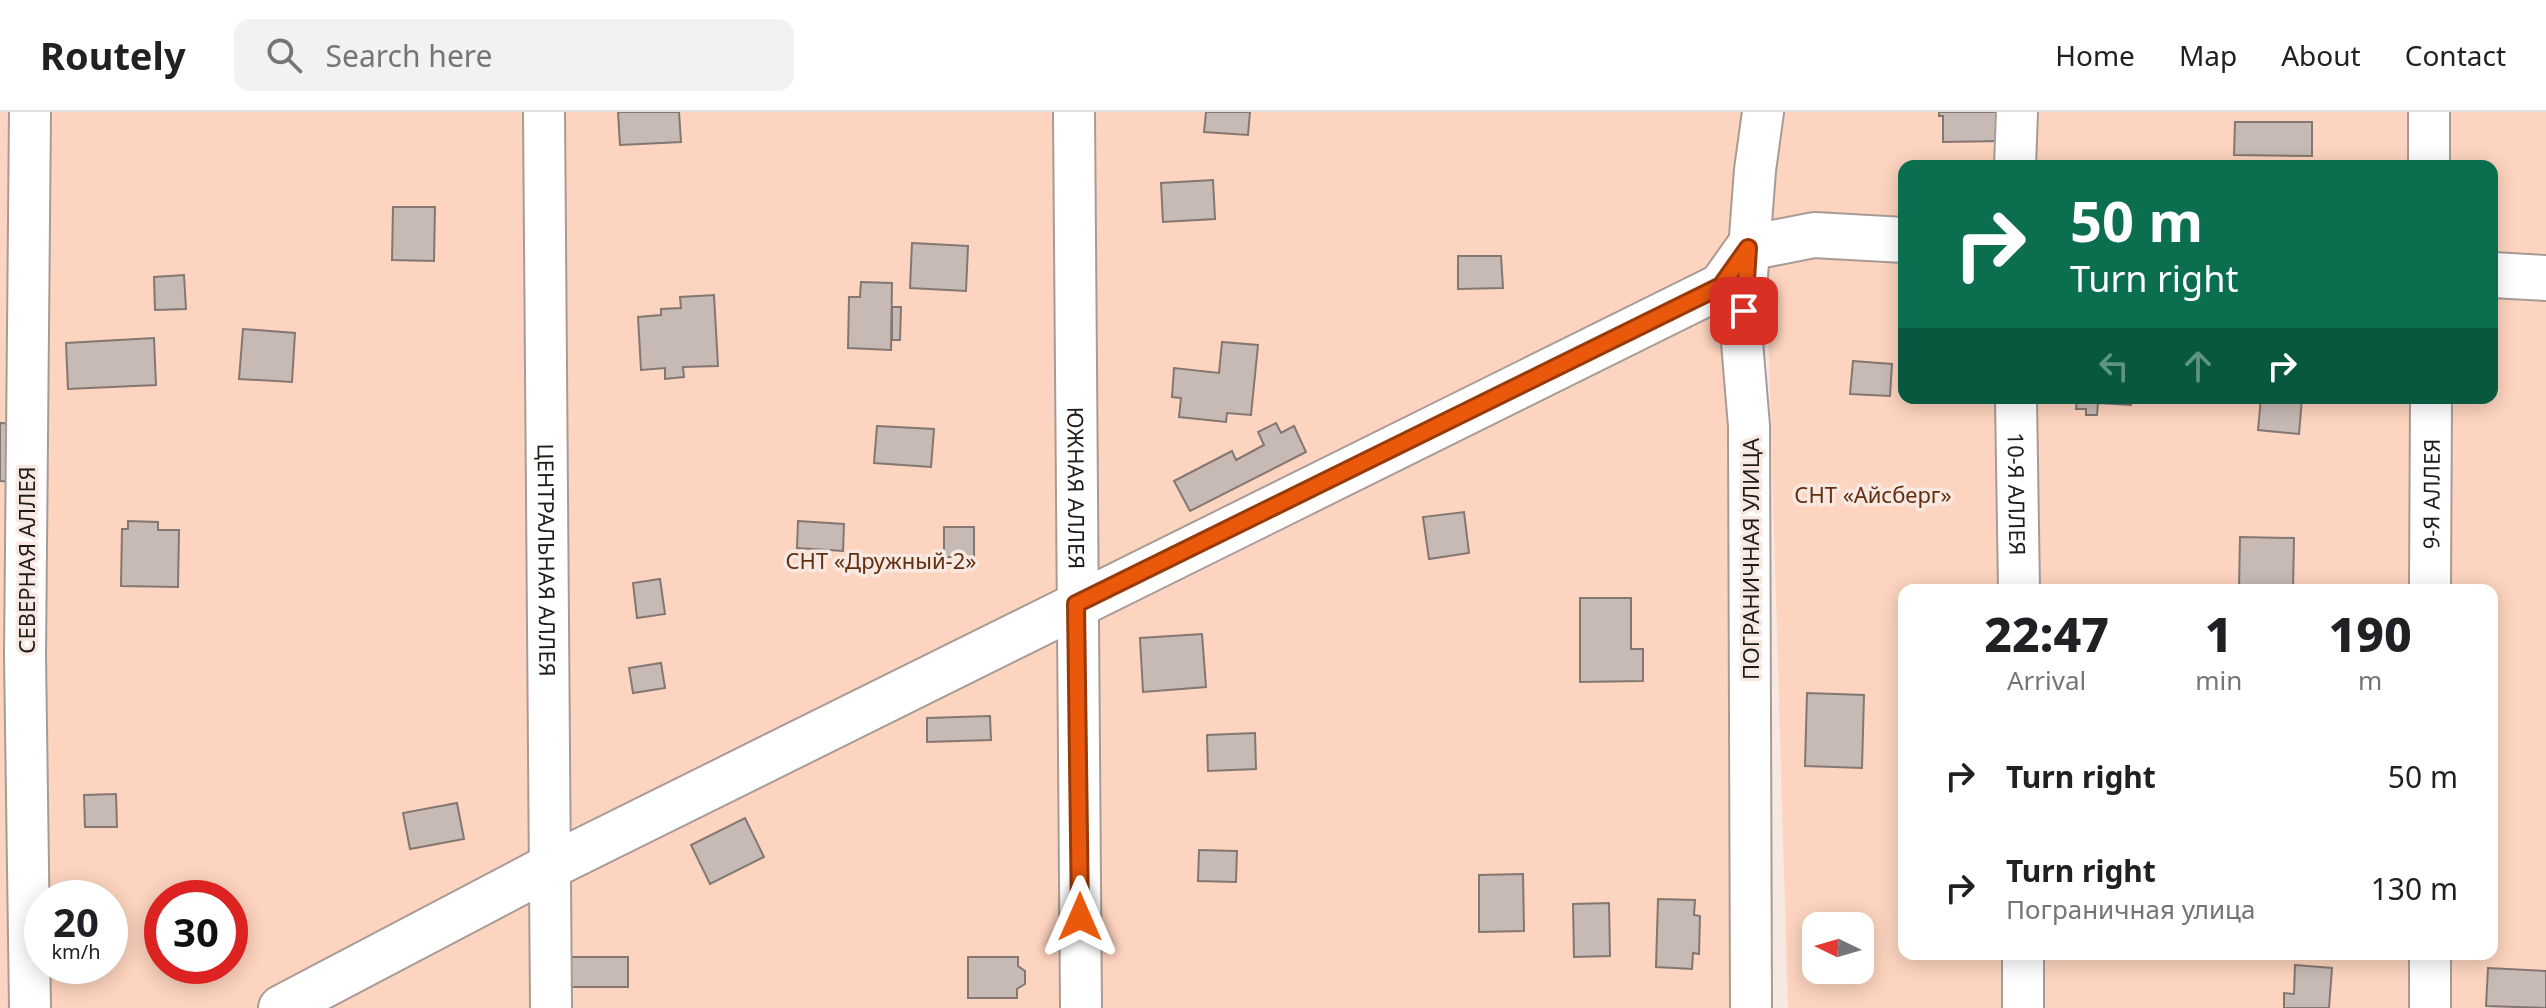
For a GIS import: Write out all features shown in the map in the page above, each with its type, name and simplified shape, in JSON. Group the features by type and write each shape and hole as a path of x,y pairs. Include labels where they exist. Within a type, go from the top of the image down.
{"street":[{"name":"СЕВЕРНАЯ АЛЛЕЯ","path":"30,112 25,656 30,1008"},
{"name":"ЦЕНТРАЛЬНАЯ АЛЛЕЯ","path":"544,112 551,1008"},
{"name":"ЮЖНАЯ АЛЛЕЯ","path":"1074,112 1081,1008"},
{"name":"ПОГРАНИЧНАЯ УЛИЦА","path":"1751,1008 1749,426 1742,342 1748,248 1763,112"},
{"path":"2015,160 2017,112"},
{"path":"2429,112 2429,160"},
{"path":"281,1008 551,866 1721,286 1748,248 1814,235 1898,240"},
{"path":"2498,275 2546,278"},
{"name":"10-Я АЛЛЕЯ","path":"2016,404 2019,584"},
{"name":"9-Я АЛЛЕЯ","path":"2430,584 2431,404"},
{"path":"2023,960 2023,1008"},
{"path":"2430,960 2430,1008"}],"green space":[{"name":"СНТ «Дружный-2»","path":"0,112 2546,112 2546,1008 1788,1008 1767,294 1748,250 1751,1008 0,1008"}],"building":[{"path":"618,112 679,112 681,142 620,145"},
{"path":"1206,112 1250,112 1248,135 1204,132"},
{"path":"1939,112 2003,112 2003,141 1943,142 1943,116 1939,116"},
{"path":"2235,122 2312,122 2312,156 2234,155"},
{"path":"1213,180 1215,219 1163,222 1161,183"},
{"path":"393,207 435,207 434,261 392,260"},
{"path":"912,243 968,246 966,291 910,288"},
{"path":"1458,256 1501,256 1503,288 1458,289"},
{"path":"184,275 186,309 155,310 154,277"},
{"path":"861,282 892,283 891,350 848,348 849,297 860,297"},
{"path":"714,295 718,366 683,367 684,377 665,379 665,368 641,370 638,317 661,315 661,309 681,308 680,297"},
{"path":"892,307 901,307 900,340 892,340"},
{"path":"243,329 295,333 292,382 239,379"},
{"path":"154,338 156,385 68,389 66,343"},
{"path":"1222,342 1258,345 1251,415 1227,413 1226,422 1179,417 1181,398 1172,397 1174,368 1219,373"},
{"path":"1853,361 1892,364 1890,396 1850,394"},
{"path":"2076,404 2098,404 2097,415 2086,415 2086,409 2076,409"},
{"path":"2260,404 2302,404 2299,434 2258,430"},
{"path":"0,423 16,424 12,482 0,481"},
{"path":"1276,423 1281,433 1294,426 1306,452 1190,511 1174,481 1232,451 1236,460 1264,445 1258,432"},
{"path":"877,426 934,429 931,467 874,463"},
{"path":"1464,512 1469,553 1429,559 1423,517"},
{"path":"128,521 158,522 158,530 179,530 178,587 121,586 122,529 128,529"},
{"path":"798,521 844,524 843,551 797,548"},
{"path":"944,527 974,527 974,557 944,557"},
{"path":"2240,537 2294,538 2293,584 2239,584"},
{"path":"660,579 665,614 637,618 633,583"},
{"path":"1580,598 1631,598 1631,649 1643,649 1643,681 1580,682"},
{"path":"1202,634 1206,687 1143,692 1140,638"},
{"path":"661,663 665,688 633,693 629,668"},
{"path":"1807,693 1864,695 1862,768 1805,766"},
{"path":"990,716 991,740 927,742 927,718"},
{"path":"1255,733 1256,769 1208,771 1207,735"},
{"path":"116,794 117,827 85,827 84,795"},
{"path":"457,803 464,839 410,849 403,813"},
{"path":"745,818 764,857 710,884 691,845"},
{"path":"1199,850 1237,851 1236,882 1198,881"},
{"path":"1523,874 1524,931 1479,932 1479,875"},
{"path":"1658,899 1695,900 1694,915 1700,916 1699,954 1693,953 1692,969 1656,967"},
{"path":"1609,903 1610,956 1574,957 1573,904"},
{"path":"567,957 628,957 628,987 567,987"},
{"path":"968,957 1018,957 1018,966 1025,971 1025,984 1017,989 1017,998 968,998"},
{"path":"2295,965 2332,968 2329,1008 2284,1008 2284,993 2294,994"},
{"path":"2488,968 2546,971 2546,1008 2486,1006"}],"route":[{"path":"1080,917 1076,604 1721,286 1748,248 1744,311"}],"park label":[{"name":"СНТ «Айсберг»","path":"1873,494"}]}
